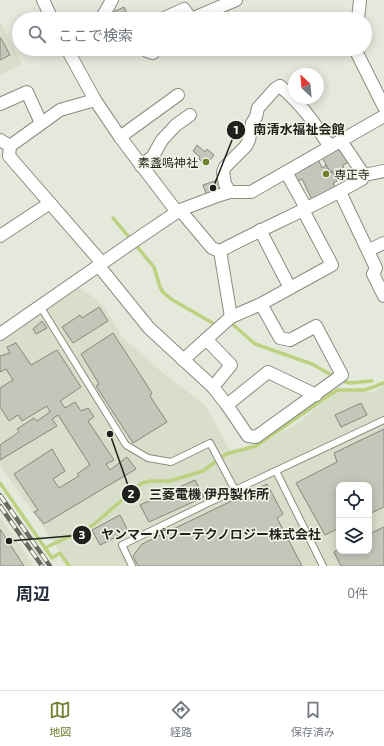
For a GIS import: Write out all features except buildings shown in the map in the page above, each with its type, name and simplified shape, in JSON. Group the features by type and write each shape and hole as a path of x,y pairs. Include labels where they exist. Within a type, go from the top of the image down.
{"street":[{"path":"43,0 49,12"},
{"path":"105,12 111,0"},
{"path":"208,12 236,0"},
{"path":"359,12 360,0"},
{"path":"177,12 184,9 186,12"},
{"path":"72,56 95,100 141,166 212,248 220,251 340,192 362,179 364,175 384,171"},
{"path":"359,56 383,104"},
{"path":"230,192 225,184 223,172 225,167 246,146 249,140 252,123 256,117 258,108 275,89 280,86 295,99 307,113 330,147"},
{"path":"0,104 27,92 41,123"},
{"path":"120,137 178,96"},
{"path":"95,100 60,110 5,151 100,264 149,328 212,387 228,405 248,436 256,437 342,375 316,326 290,340 280,338 260,304"},
{"path":"141,166 153,156 162,140 176,124 190,115"},
{"path":"0,334 179,211 230,192 251,192 384,116"},
{"path":"341,141 364,175"},
{"path":"182,360 231,317 260,304 332,265 286,172"},
{"path":"340,192 369,250 376,268 373,274 384,296"},
{"path":"0,236 50,203"},
{"path":"260,230 290,288"},
{"path":"369,250 384,243"},
{"path":"220,251 231,317"},
{"path":"206,339 231,365 212,387"},
{"path":"228,405 268,372 316,395"}],"lane":[{"path":"40,306 126,445 148,458 171,462 210,444 234,490"},
{"path":"132,566 122,545 234,490 384,420"},
{"path":"276,471 323,566"}],"shaded area":[{"path":"0,22 12,45 12,56 18,56 22,64 0,75"},
{"path":"77,286 96,299 106,310 123,338 162,372 205,405 230,450 248,446 257,447 299,422 338,391 373,392 384,386 384,566 70,566 0,465 0,341"},
{"path":"0,517 34,566 0,566"}],"waterway":[{"path":"113,218 154,267 163,292 171,299 216,325 218,324"},
{"path":"230,322 255,344 312,364 335,377"},
{"path":"340,380 349,383 372,381"},
{"path":"45,548 93,525 142,483 151,481 170,481 203,471 226,454 256,446 337,390 365,390 384,383"},
{"path":"0,483 52,558 60,553 69,566"}],"railway":[{"path":"0,495 50,566"},
{"path":"0,506 42,566"}],"place":[{"name":"素盞嗚神社","path":"206,162"},
{"name":"専正寺","path":"326,174"},
{"name":"南清水福祉会館","path":"213,188"},
{"name":"三菱電機 伊丹製作所","path":"110,434"},
{"name":"ヤンマーパワーテクノロジー株式会社","path":"9,541"}]}
